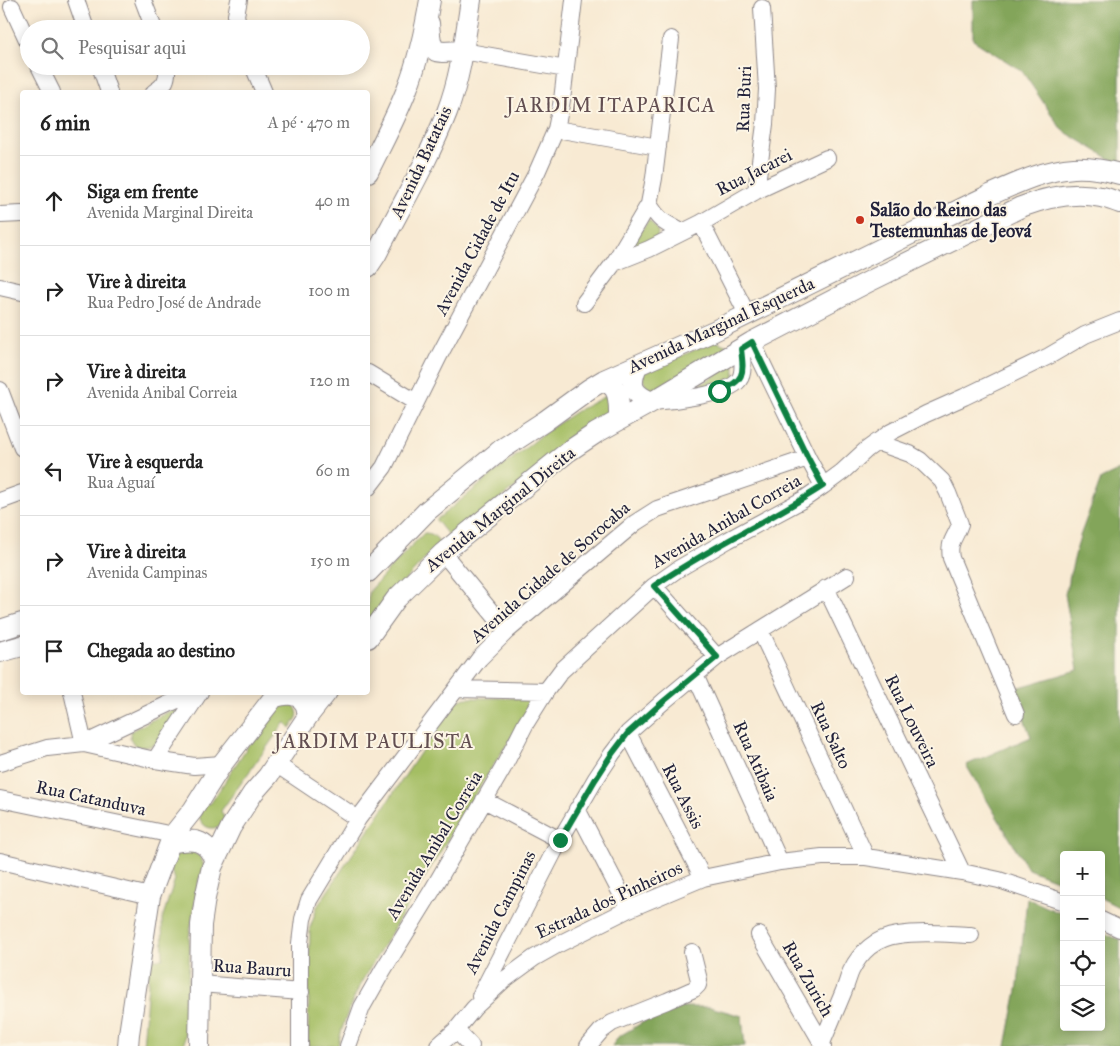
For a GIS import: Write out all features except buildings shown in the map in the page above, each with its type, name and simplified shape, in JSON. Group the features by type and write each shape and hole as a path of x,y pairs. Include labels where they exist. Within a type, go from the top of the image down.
{"main road":[{"name":"Avenida Batatais","path":"370,260 434,141 447,111 454,91 463,52 471,0"},
{"path":"429,7 431,43 436,52 463,52"},
{"path":"370,168 407,89 429,7"},
{"name":"Avenida Marginal Esquerda","path":"370,570 428,511 502,449 588,388 714,331 956,210 1033,176 1073,168 1096,168 1120,174"},
{"name":"Avenida Marginal Direita","path":"370,635 396,599 443,553 569,451 596,433 747,346 918,257 1021,207 1038,200 1077,194 1120,202"},
{"path":"714,331 747,346"},
{"path":"637,366 633,377 634,388 642,398 652,402"},
{"path":"604,380 614,388 617,394 619,420"},
{"path":"0,630 20,624"},
{"path":"0,652 20,647"},
{"path":"128,1046 150,896 172,839 222,764 276,695"},
{"path":"295,695 306,704 308,716"},
{"path":"199,1046 201,924 212,867 231,827 253,793 268,776 324,695"},
{"path":"193,810 197,826 202,832 212,835 222,833 231,827"},
{"path":"172,839 195,840 204,844 211,852 215,861"}],"street":[{"path":"76,0 83,20"},
{"path":"142,0 150,20"},
{"path":"237,20 236,15 239,0"},
{"name":"Avenida Cidade de Itu","path":"370,485 384,467 416,402 537,172 556,129 562,100 574,0"},
{"path":"11,6 20,25"},
{"name":"Rua Buri","path":"756,190 765,124 767,89 762,8"},
{"path":"584,304 614,263 649,204 671,40"},
{"path":"463,52 566,69"},
{"path":"44,75 51,90"},
{"path":"103,75 108,90"},
{"path":"157,90 165,84 167,75"},
{"path":"257,75 263,90"},
{"path":"556,129 658,147"},
{"name":"Rua Jacarei","path":"614,263 649,249 701,223 756,190 827,158"},
{"path":"649,204 655,215 664,223 682,232"},
{"path":"0,214 20,214"},
{"path":"701,223 747,314"},
{"path":"0,287 20,292"},
{"name":"Avenida Anibal Correia","path":"348,1046 362,1007 387,963 434,889 503,768 526,723 546,691 562,671 654,586 703,554 804,499 891,432 1049,356 1086,335 1120,321"},
{"path":"747,346 823,486"},
{"name":"Avenida Marginal Direita","path":"652,402 705,394 736,384 742,375 742,358 747,346"},
{"path":"370,374 416,402"},
{"path":"0,390 20,443"},
{"path":"876,442 910,454 920,460 942,481 960,524 950,543 951,558 1016,714"},
{"name":"Avenida Cidade de Sorocaba","path":"300,1046 300,943 303,919 309,900 358,819 479,659 507,631 635,523 657,509 808,458"},
{"path":"0,502 20,494"},
{"path":"443,553 507,631"},
{"name":"Avenida Campinas","path":"474,1008 577,809 612,754 628,733 717,657 847,576"},
{"path":"654,586 717,657"},
{"name":"Rua Louveira","path":"826,588 962,872"},
{"name":"Rua Salto","path":"760,630 866,856"},
{"name":"Rua Atibaia","path":"695,675 780,862"},
{"path":"457,689 546,691"},
{"path":"73,695 84,744"},
{"path":"84,744 188,695"},
{"path":"155,760 198,695"},
{"path":"123,726 121,742 125,753"},
{"name":"Rua Assis","path":"628,733 703,878"},
{"path":"0,763 47,748 84,744 155,760 194,766 222,764"},
{"path":"276,764 358,819"},
{"path":"194,766 210,784"},
{"name":"Rua Catanduva","path":"0,799 172,839"},
{"path":"484,800 560,840"},
{"path":"577,809 629,909"},
{"name":"Estrada dos Pinheiros","path":"438,1046 504,980 534,958 629,909 703,878 780,862 822,857 866,856 999,880 1060,901"},
{"path":"0,862 150,896"},
{"path":"1105,922 1120,929"},
{"path":"822,1044 851,972 858,958 868,948 889,936 909,934 971,935"},
{"name":"Rua Zurich","path":"760,936 822,1044"},
{"path":"588,1046 601,1031 612,1023 667,1001 698,985 699,980 692,952"},
{"name":"Rua Bauru","path":"200,984 301,992"},
{"path":"456,1030 471,1046"}],"green space":[{"path":"973,0 1120,0 1120,163 1115,162 1062,130 1022,71 973,40"},
{"path":"649,220 657,229 657,237 634,250 631,244"},
{"path":"715,341 728,346 655,391 645,384 643,373"},
{"path":"733,365 735,368 734,380 684,394"},
{"path":"625,386 626,399 630,403 449,536 436,520 547,431 577,411"},
{"path":"1120,470 1120,908 1105,900 1105,851 1060,851 1060,881 1028,869 966,765 1031,737 1013,689 1078,670 1065,594 1080,536 1101,479"},
{"path":"424,533 437,539 439,544 370,618 370,591"},
{"path":"465,698 521,698 528,701 530,708 474,796 362,981 345,1021 338,1046 308,1046 310,928 317,907 451,707"},
{"path":"282,703 294,705 298,714 296,719 290,728 285,722 221,811 225,819 222,823 215,828 207,827 199,816 204,805 211,803 268,715"},
{"path":"174,709 179,712 161,740 150,746 140,747 133,743 130,738 131,731"},
{"path":"190,851 201,857 204,867 199,879 189,938 184,1046 143,1046 150,959 163,959 162,919 175,879 170,870 173,860 178,854"},
{"path":"1027,898 1060,913 1060,1031 1105,1031 1105,934 1120,940 1120,1046 1006,1046 1018,985"},
{"path":"679,1007 710,1007 742,1016 745,1046 612,1046 618,1037 650,1018"}],"place":[{"name":"Salão do Reino das Testemunhas de Jeová","path":"860,220"}],"district":[{"name":"JARDIM ITAPARICA","path":"611,105"},
{"name":"JARDIM PAULISTA","path":"374,741"}],"route":[{"path":"560,840 595,780 628,733 717,657 654,586 678,569 804,499 823,486 752,342 741,349 742,375 740,379 736,384 719,391"}]}
